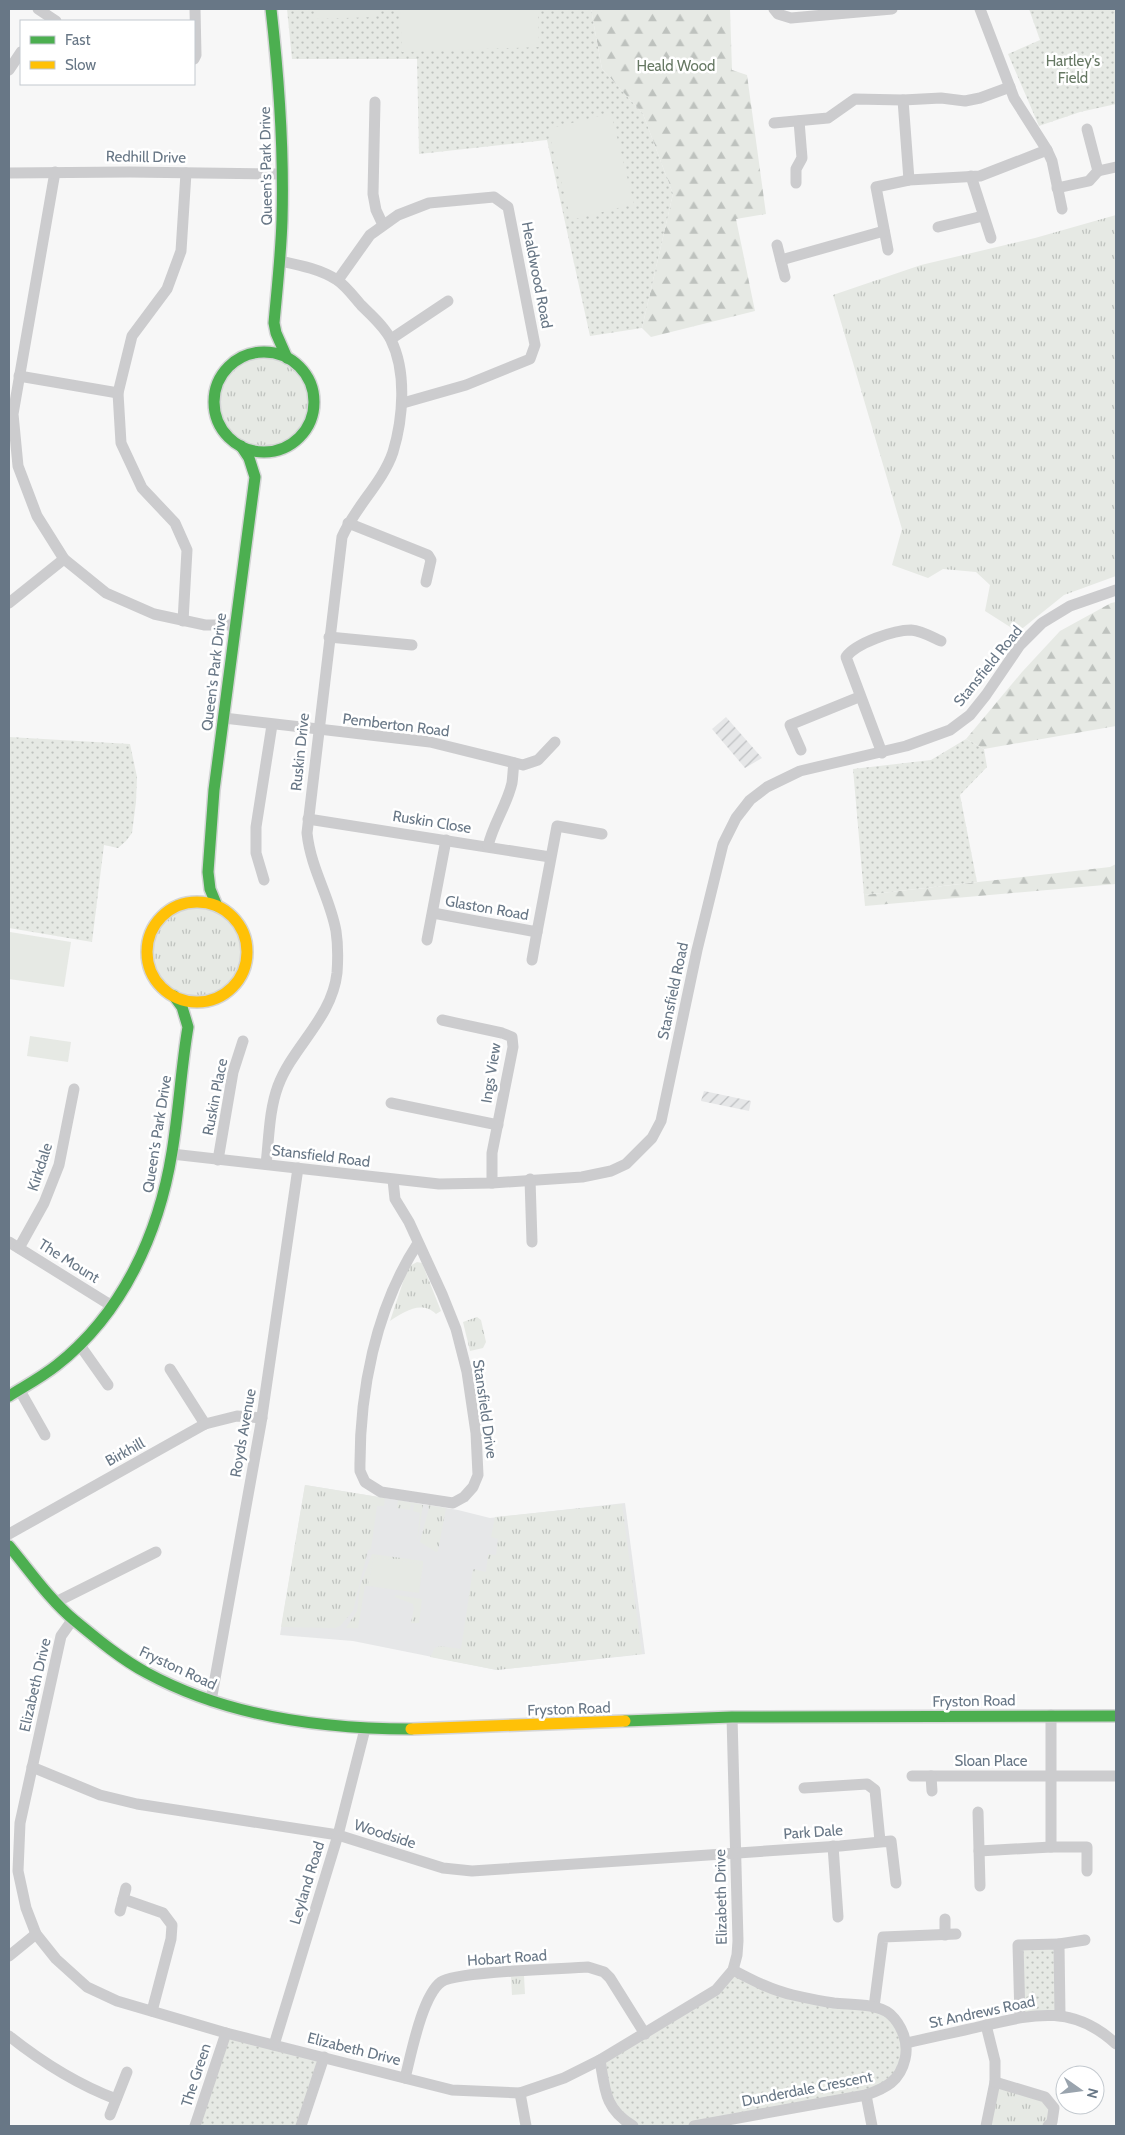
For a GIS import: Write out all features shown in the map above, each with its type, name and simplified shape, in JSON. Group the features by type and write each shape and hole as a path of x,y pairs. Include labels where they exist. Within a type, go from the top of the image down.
{"street":[{"path":"195,9 195,56"},
{"name":"Queen's Park Drive","path":"271,9 281,118 282,174 280,260 274,323 276,333 287,358"},
{"path":"774,9 778,14 791,18 892,9"},
{"path":"980,9 1010,88 1027,121 1047,150 1052,161 1062,209"},
{"path":"9,70 20,54"},
{"path":"774,123 828,118 855,99 903,100 941,98 965,101 1010,88"},
{"path":"903,100 909,180"},
{"path":"375,102 373,194 376,210 383,225"},
{"path":"796,183 796,169 802,158 799,121"},
{"path":"1087,129 1098,171"},
{"path":"864,187 876,187 909,180 980,176 1047,150"},
{"path":"1058,188 1089,181 1098,171 1116,167"},
{"path":"55,172 13,414 18,466 37,516 64,559 106,593 154,614 205,625 236,625"},
{"name":"Redhill Drive","path":"9,173 282,174"},
{"path":"183,621 187,550 175,523 142,488 121,443 118,393 132,336 166,289 181,251 186,173"},
{"path":"971,176 982,216 991,238"},
{"path":"876,187 888,250"},
{"name":"Healdwood Road","path":"338,280 370,235 398,215 428,203 494,197 508,207 535,345 530,359 466,385 403,403"},
{"path":"938,227 982,216"},
{"path":"781,260 884,231"},
{"path":"777,245 786,277"},
{"name":"Ruskin Drive","path":"266,1164 273,1103 278,1086 285,1071 314,1030 324,1012 336,975 336,932 309,852 306,833 342,537 348,523 382,475 393,452 403,403 400,372 391,339 338,280 309,267 280,260"},
{"path":"391,339 448,301"},
{"name":"Queen's Park Drive","path":"255,353 274,323"},
{"name":"Queen's Park Drive","path":"217,906 210,888 208,872 214,790 255,477 251,463 241,446 228,437 219,424 215,408 215,392 221,377 231,365 244,356 266,352 287,358 304,372 309,381 314,402 309,424 300,437 287,446 272,451 255,477"},
{"path":"19,376 118,393"},
{"path":"241,446 256,451 272,451"},
{"path":"348,523 428,555 431,560 426,582"},
{"path":"9,603 64,559"},
{"name":"Stansfield Road","path":"172,1154 439,1184 492,1183 582,1177 611,1172 636,1155 652,1138 661,1121 697,950 723,844 736,818 746,806 767,787 800,771 882,753 927,740 950,730 970,715 1020,646 1042,623 1070,606 1116,590"},
{"path":"882,753 859,697 846,657 851,650 884,636 910,630 921,632 941,641"},
{"path":"329,638 412,645"},
{"path":"801,750 790,725 859,697"},
{"name":"Pemberton Road","path":"224,718 317,731 430,742 523,765 538,760 554,742"},
{"path":"264,880 256,854 256,827 272,725"},
{"path":"488,846 491,833 504,806 512,782 514,763"},
{"name":"Ruskin Close","path":"308,819 550,857"},
{"name":"Glaston Road","path":"532,960 557,826 602,834"},
{"name":"Glaston Road","path":"427,940 446,840"},
{"name":"Queen's Park Drive","path":"9,1396 57,1365 79,1344 112,1306 143,1255 159,1210 172,1154 197,1014 182,1008 174,996 161,986 152,973 148,958 148,942 154,927 164,914 190,902 200,890 208,872"},
{"path":"174,996 189,1001 197,1014 233,987 242,974 246,963 246,941 242,931 229,913 217,906 190,902"},
{"name":"Glaston Road","path":"433,913 537,932"},
{"name":"Ings View","path":"442,1020 502,1033 512,1037 513,1047 492,1154 492,1183"},
{"name":"Ruskin Place","path":"218,1160 233,1072 243,1042"},
{"name":"Kirkdale","path":"14,1245 44,1203 59,1165 74,1089"},
{"name":"Ings View","path":"391,1102 498,1125"},
{"name":"Royds Avenue","path":"210,1701 262,1418 298,1168"},
{"path":"530,1179 532,1242"},
{"name":"Stansfield Drive","path":"393,1180 395,1199 418,1243 442,1294 456,1329 467,1372 476,1433 478,1475 473,1487 464,1497 453,1503 381,1492 364,1482 360,1471 366,1395 379,1326 402,1268 418,1243"},
{"name":"The Mount","path":"14,1245 112,1306"},
{"path":"79,1344 108,1385"},
{"path":"170,1369 205,1424"},
{"path":"19,1389 44,1435"},
{"name":"Birkhill","path":"9,1534 205,1424 237,1416 262,1418"},
{"name":"Fryston Road","path":"9,1546 56,1602 73,1619 122,1658 149,1674 210,1701 299,1722 366,1729 465,1728 732,1717 1116,1716"},
{"path":"56,1602 156,1552"},
{"name":"Elizabeth Drive","path":"73,1619 60,1636 20,1823 18,1871 26,1908 36,1934 56,1959 87,1986 117,2001 226,2033 324,2056 452,2090 520,2093 564,2078 645,2034 716,1990 733,1970 738,1941 732,1717"},
{"path":"1051,1715 1051,1847"},
{"name":"Leyland Road","path":"274,2045 338,1835 366,1729"},
{"name":"Woodside","path":"32,1766 100,1795 137,1804 338,1835 411,1858 458,1870 482,1870 736,1852"},
{"name":"Sloan Place","path":"912,1776 1116,1776"},
{"path":"931,1776 932,1791"},
{"path":"804,1788 867,1784 875,1790 896,1884"},
{"path":"978,1812 980,1886"},
{"name":"Park Dale","path":"736,1852 886,1841"},
{"path":"833,1846 838,1917"},
{"path":"979,1851 1087,1847 1087,1872"},
{"path":"120,1911 125,1894 163,1912 172,1925 171,1938 152,2011"},
{"path":"874,2007 883,1937 951,1935 945,1919"},
{"path":"9,1956 36,1934"},
{"path":"1020,2018 1018,1945 1058,1944 1085,1940"},
{"path":"1058,1944 1060,2015"},
{"name":"Hobart Road","path":"405,2078 419,2025 429,1997 441,1982 462,1976 588,1967 596,1969 610,1978 645,2034"},
{"path":"733,1970 758,1983 790,1994 833,2003 874,2007 889,2014 900,2028 907,2043"},
{"name":"St Andrews Road","path":"907,2043 1042,2014 1060,2015 1077,2020 1096,2028 1116,2044"},
{"path":"986,2025 995,2061 995,2082 986,2126"},
{"name":"The Green","path":"195,2126 226,2033"},
{"path":"9,2036 62,2074 90,2089 116,2099"},
{"name":"Dunderdale Crescent","path":"694,2126 866,2095 884,2089 893,2082 901,2071 907,2043"},
{"path":"302,2126 324,2056"},
{"path":"600,2060 606,2098 615,2113 633,2126"},
{"path":"110,2115 127,2072"},
{"path":"995,2082 1045,2097 1054,2108 1052,2122 1048,2126"},
{"path":"520,2093 526,2126"},
{"path":"866,2095 872,2126"}],"shaded area":[{"path":"726,717 762,758 745,768 712,729"},
{"path":"704,1091 751,1101 749,1111 701,1101"},
{"path":"305,1485 458,1510 490,1518 625,1503 645,1654 497,1670 353,1641 280,1635"}],"green space":[{"path":"287,9 591,9 602,69 643,114 673,194 642,328 590,336 547,140 419,154 417,59 292,59"},
{"path":"314,9 375,9 376,17 314,19"},
{"path":"400,9 538,9 539,47 402,52"},
{"name":"Heald Wood","path":"591,9 730,9 732,70 747,75 766,214 736,219 755,311 651,337 642,328 673,194 643,114 602,69"},
{"name":"Hartley's Field","path":"1029,9 1116,9 1116,104 1080,112 1039,126 1008,54 1040,40"},
{"path":"611,113 634,204 571,220 548,129"},
{"path":"1116,215 1116,576 1064,595 1018,632 985,611 990,585 976,572 943,569 928,578 892,565 902,529 833,295 921,265 1035,238"},
{"path":"264,357 281,360 296,370 306,385 309,402 306,419 296,434 281,444 264,447 247,444 232,434 222,419 219,402 222,385 232,370 247,360"},
{"path":"1116,602 1116,726 984,749 966,739 1022,672 1060,631"},
{"path":"9,737 130,744 137,777 132,833 118,848 104,845 92,942 9,928"},
{"path":"966,739 984,749 987,767 960,795 977,882 864,895 853,769 931,760"},
{"path":"1116,864 1116,884 865,906 864,895 1110,867"},
{"path":"198,907 215,910 230,920 240,935 243,952 240,969 230,984 215,994 198,997 181,994 166,984 156,969 153,952 156,935 166,920 181,910"},
{"path":"10,932 71,942 64,987 9,979"},
{"path":"30,1036 71,1042 68,1062 27,1056"},
{"path":"417,1262 422,1263 441,1311 436,1314 424,1308 413,1309 390,1321 408,1267"},
{"path":"477,1317 481,1320 486,1342 483,1348 470,1351 463,1322"},
{"path":"305,1485 385,1498 384,1506 377,1506 371,1549 368,1550 353,1611 340,1626 335,1628 281,1627"},
{"path":"398,1500 423,1505 417,1543 420,1513 413,1511 414,1505 411,1504 410,1510 397,1508"},
{"path":"622,1504 642,1654 497,1670 430,1657 435,1648 440,1646 461,1649 473,1569 486,1572 488,1554 496,1555 498,1539 491,1537 495,1517"},
{"path":"427,1505 446,1508 438,1551 436,1552 420,1542 429,1508"},
{"path":"372,1554 423,1561 423,1564 373,1557 368,1586 365,1586 358,1628 346,1628 357,1611 360,1586"},
{"path":"373,1557 423,1564 419,1593 368,1586"},
{"path":"396,1595 422,1599 419,1623 411,1623 413,1604 395,1597"},
{"path":"1059,1944 1060,2015 1020,2017 1018,1945"},
{"path":"733,1970 758,1983 874,2007 900,2027 905,2058 885,2089 694,2126 633,2126 615,2113 600,2060 716,1990"},
{"path":"524,1976 525,1994 512,1995 511,1977"},
{"path":"226,2033 324,2057 302,2126 197,2126"},
{"path":"995,2082 1045,2097 1054,2108 1048,2126 986,2126"}],"traffic: fast":[{"path":"271,9 282,140 281,233 274,323 276,333 287,358"},
{"path":"264,352 283,356 299,367 310,383 314,402 310,421 299,437 283,448 264,452 245,448 229,437 218,421 214,402 218,383 229,367 245,356 264,352"},
{"path":"217,906 210,889 208,872 214,790 255,477 249,458 241,446"},
{"path":"9,1396 57,1365 101,1321 119,1296 147,1241 158,1212 172,1152 188,1027 182,1007 174,996"},
{"path":"9,1546 48,1594 74,1620 128,1661 177,1688 242,1710 310,1723 411,1729"},
{"path":"625,1721 732,1717 1116,1716"}],"traffic: slow":[{"path":"197,902 216,906 232,917 243,933 247,952 243,971 232,987 216,998 197,1002 178,998 162,987 151,971 147,952 151,933 162,917 178,906 197,902"},
{"path":"411,1729 625,1721"}]}
